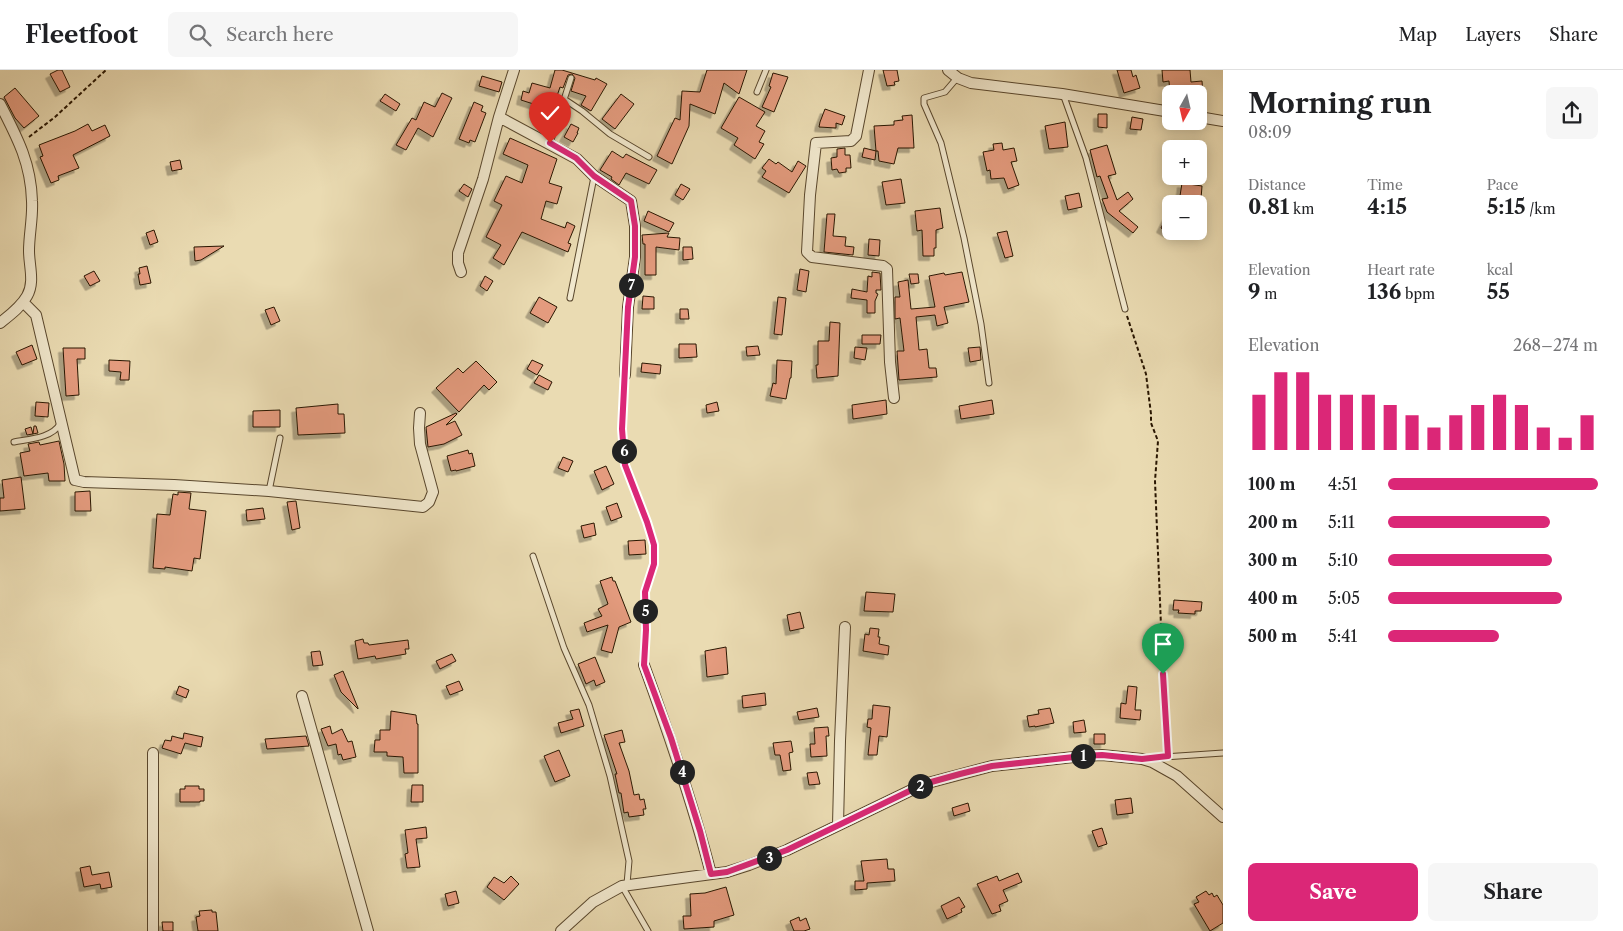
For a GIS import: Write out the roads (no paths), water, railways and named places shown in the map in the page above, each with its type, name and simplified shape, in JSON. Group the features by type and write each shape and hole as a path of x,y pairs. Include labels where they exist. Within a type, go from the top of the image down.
{"street":[{"path":"461,272 458,263 458,253 483,179 498,117 514,70"},
{"path":"869,70 856,136 851,141 816,143 810,195 807,252 812,257 883,266 887,269 890,362 894,398"},
{"path":"948,70 958,78 971,83 1062,94 1162,111"},
{"path":"0,104 21,143 27,164 32,201 29,251 32,276 29,292 12,314 0,323"},
{"path":"498,117 576,158 594,176 631,201 635,226 635,257 628,307 625,375"},
{"path":"1208,118 1223,121"},
{"path":"23,302 36,316 75,480 269,491 423,507 429,502 433,492 420,444 420,413"},
{"path":"0,313 12,314"},
{"path":"838,825 846,627"},
{"path":"644,665 671,738 700,831 711,874"},
{"path":"302,696 368,931"},
{"path":"153,753 153,931"},
{"path":"562,931 593,902 625,885 727,872 749,865 787,850 924,784 992,766 1102,755 1142,759 1152,762 1176,776 1223,817"}],"lane":[{"path":"757,92 766,70"},
{"path":"550,143 570,78"},
{"path":"958,78 945,92 924,98 924,104 941,143 964,238 981,324 989,384"},
{"path":"1062,94 1086,158 1125,310"},
{"path":"564,99 610,134 649,156"},
{"path":"570,298 594,176"},
{"path":"14,442 49,434 56,430 61,421"},
{"path":"269,491 280,438"},
{"path":"533,556 564,648 589,705 610,776 629,861 625,885 648,931"},
{"path":"1142,759 1223,753"}]}
